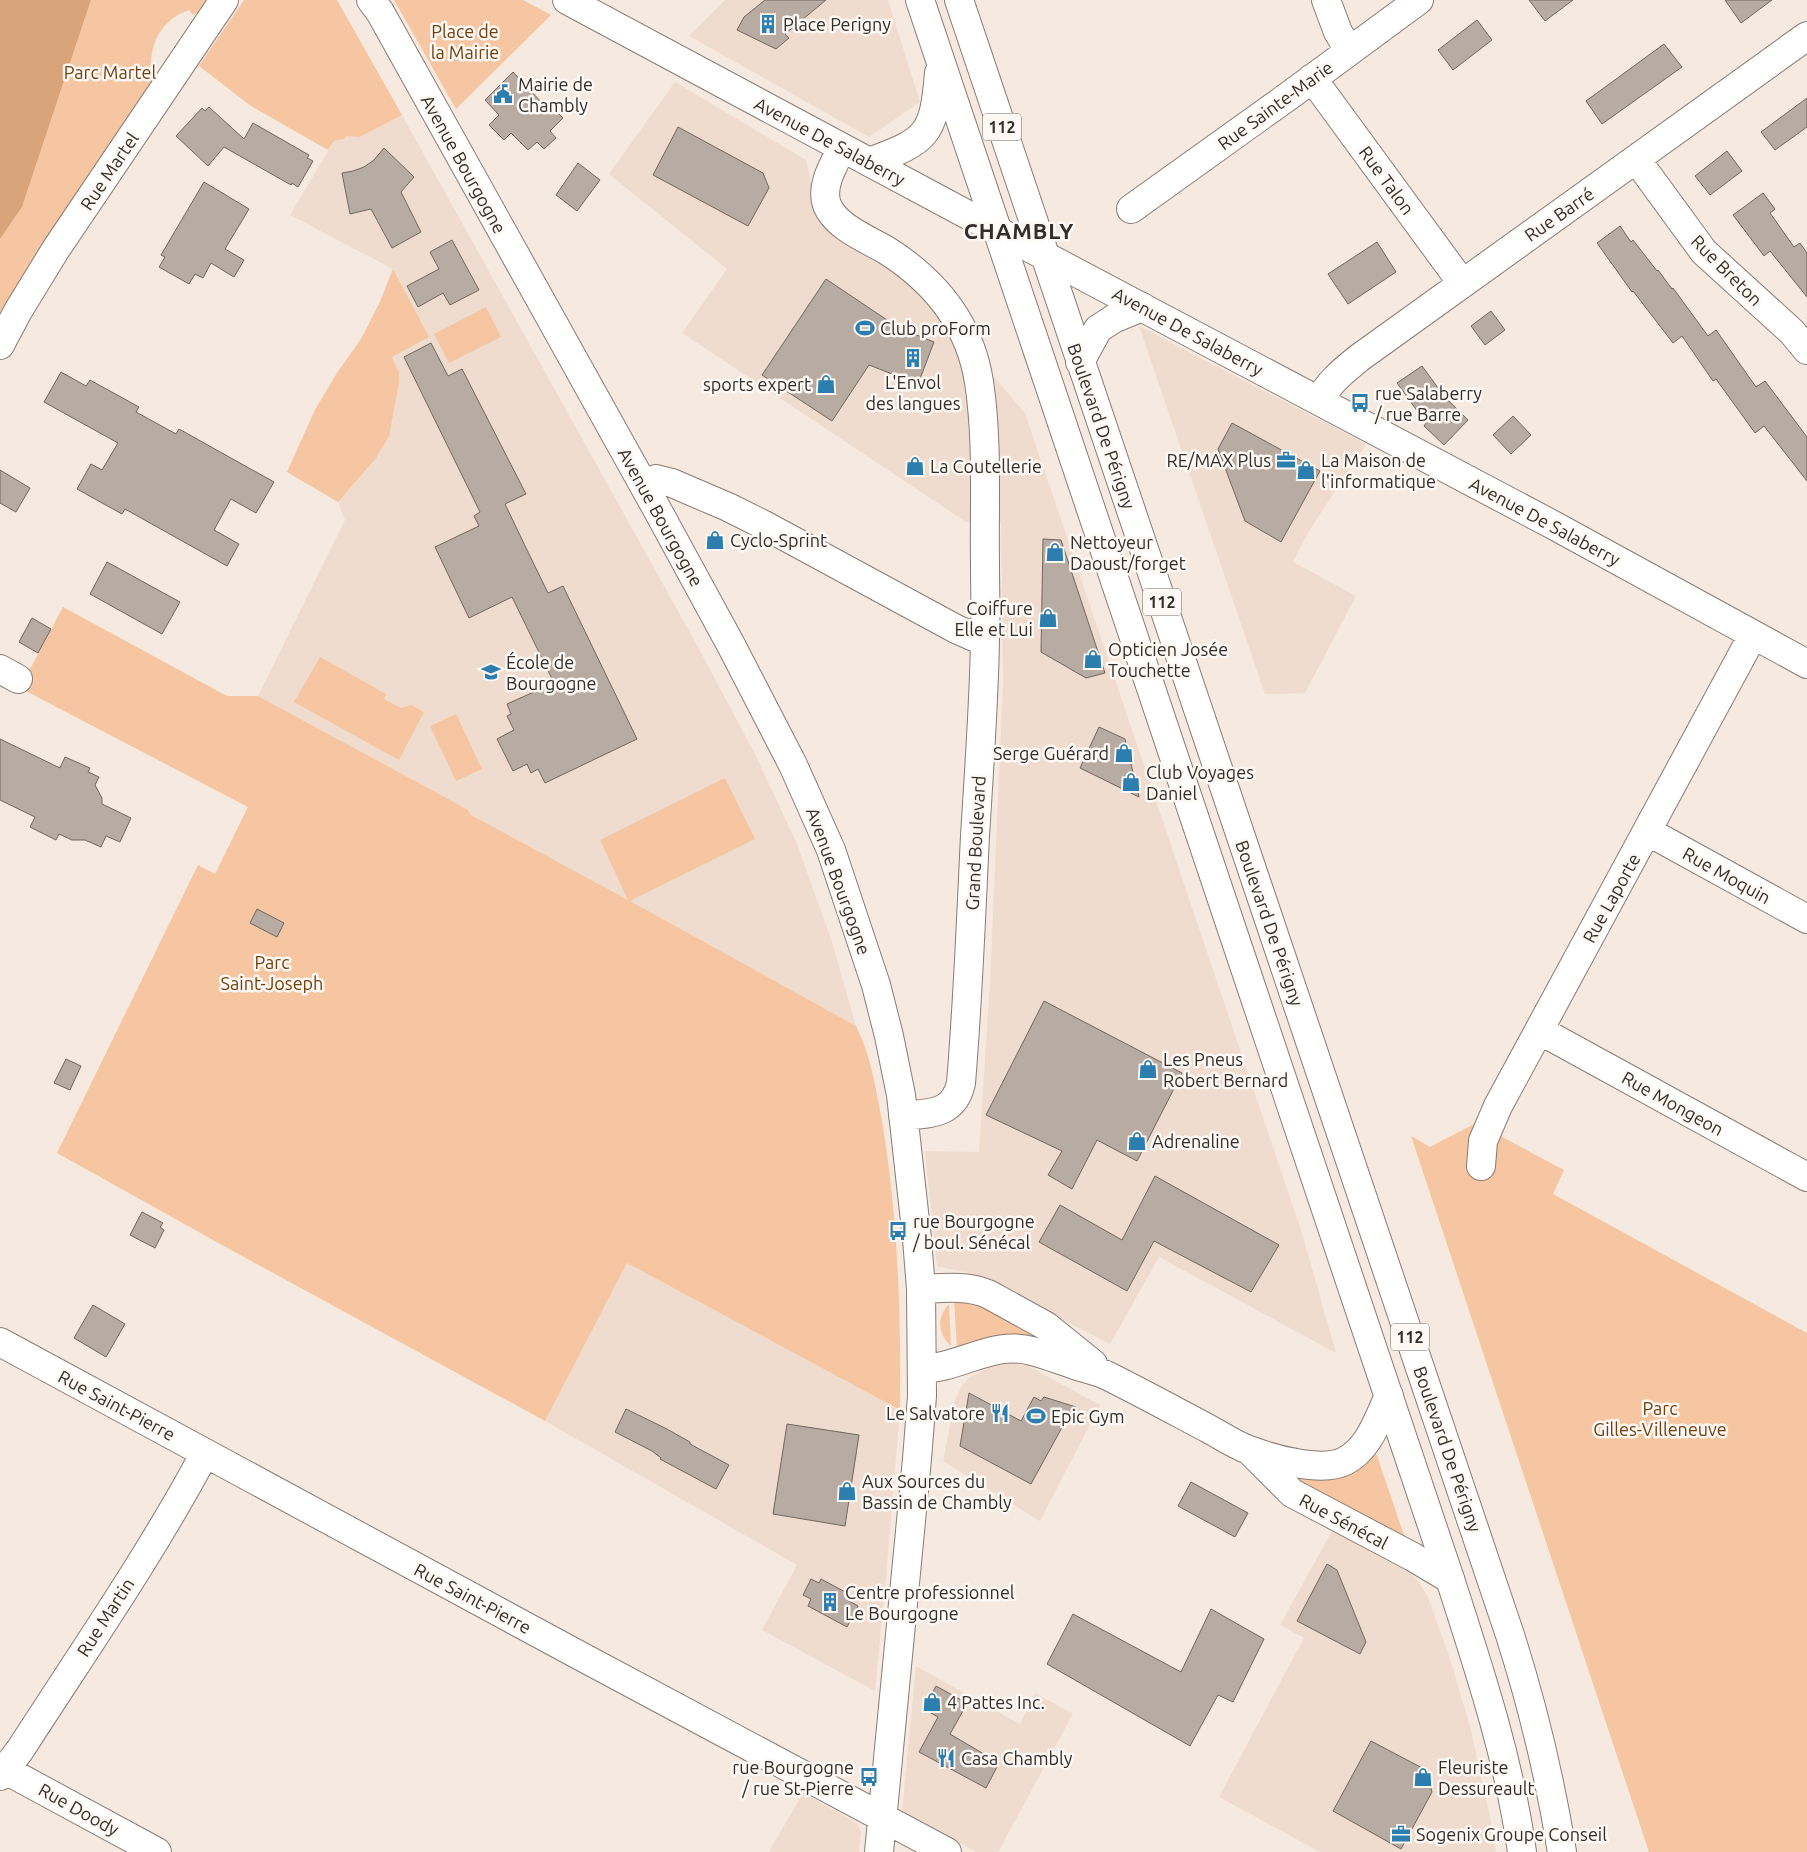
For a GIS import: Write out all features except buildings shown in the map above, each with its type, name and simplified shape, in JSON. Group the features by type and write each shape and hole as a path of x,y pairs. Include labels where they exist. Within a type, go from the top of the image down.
{"street":[{"name":"Rue Martel","path":"0,345 18,311 56,249 224,0"},
{"name":"Avenue De Salaberry","path":"568,0 842,148 1555,526 1807,664"},
{"name":"112","path":"920,0 1450,1579 1498,1731 1516,1811 1522,1852"},
{"name":"Boulevard De Périgny","path":"959,0 1510,1635 1539,1734 1562,1852"},
{"path":"1326,0 1338,32 1349,50"},
{"name":"Rue Sainte-Marie","path":"1130,209 1419,0"},
{"name":"Avenue Bourgogne","path":"376,4 643,484 774,728 824,834 876,985 896,1064 903,1116 921,1288 922,1369 917,1459 879,1852"},
{"name":"Rue Barré","path":"1319,401 1335,378 1462,283 1807,36"},
{"path":"869,162 908,147 924,134 935,110 940,64"},
{"name":"Rue Talon","path":"1312,78 1462,283"},
{"name":"Grand Boulevard","path":"842,148 829,176 825,192 830,210 842,223 904,262 930,284 947,304 967,339 975,360 982,412 985,639 960,1082 956,1097 946,1107 928,1113 903,1116"},
{"name":"Rue Breton","path":"1636,159 1704,252 1805,345"},
{"path":"1080,362 1098,329 1115,318 1142,307"},
{"path":"643,484 659,480 695,492 766,526 964,634 985,639"},
{"name":"Rue Laporte","path":"1481,1166 1483,1141 1492,1118 1754,635"},
{"name":"Rue Moquin","path":"1647,831 1807,919"},
{"name":"Rue Mongeon","path":"1539,1030 1807,1177"},
{"name":"Rue Sénécal","path":"921,1288 966,1288 988,1294 1046,1326 1106,1375"},
{"name":"Rue Saint-Pierre","path":"0,1342 947,1852"},
{"name":"Rue Sénécal","path":"922,1369 944,1367 986,1352 1011,1348 1032,1351 1106,1375 1249,1450 1320,1467 1338,1464 1354,1455 1364,1445 1388,1396"},
{"name":"Rue Sénécal","path":"1249,1450 1292,1492 1450,1579"},
{"name":"Rue Martin","path":"2,1771 20,1750 159,1533 205,1453"},
{"name":"Rue Doody","path":"2,1771 157,1852"}],"shaded area":[{"path":"0,0 91,0 22,207 0,239"},
{"path":"725,0 888,0 920,102 869,137 689,36"},
{"path":"675,82 806,160 820,221 918,289 1025,413 1302,1233 1336,1353 1159,1257 1110,1344 973,1274 937,1266 925,1151 979,1152 990,982 1003,683 1001,522 966,522 682,333 727,269 609,174"},
{"name":"École de Bourgogne","path":"402,115 698,647 755,754 797,844 832,942 856,1026 471,815 468,810 454,802 258,696 345,520 338,502 287,472 315,410 337,373 361,339 380,302 393,269 290,215 334,141 344,139 346,135 360,137"},
{"path":"1139,326 1366,444 1309,531 1293,562 1356,596 1305,693 1265,694"},
{"path":"627,1263 900,1410 875,1691 762,1630 797,1565 545,1421"},
{"path":"1012,1363 1026,1365 1100,1405 1040,1521 943,1461 955,1400 962,1385 969,1378 987,1368"},
{"path":"1332,1531 1408,1572 1418,1581 1428,1597 1450,1659 1470,1726 1496,1852 1320,1852 1219,1797 1304,1638 1280,1625"},
{"path":"916,1666 1020,1724 1035,1693 1073,1714 998,1852 976,1852 902,1811"},
{"path":"803,1793 858,1824 861,1832 859,1852 769,1852"}],"green space":[{"name":"Parc Martel","path":"91,0 207,0 200,12 193,15 189,10 173,18 161,30 154,45 151,62 155,64 157,76 50,232 0,314 0,239 22,207"},
{"path":"244,0 337,0 402,115 360,137 346,136 344,139 334,141 328,150 251,106 199,66"},
{"name":"Place de la Mairie","path":"394,0 523,0 551,15 456,109"},
{"path":"393,269 429,337 392,357 399,373 399,383 389,436 376,458 338,502 287,472 315,410 337,373 361,339 380,302"},
{"path":"486,307 501,337 449,363 434,334"},
{"name":"Parc Saint-Joseph","path":"63,607 227,696 258,696 454,802 468,810 471,815 628,900 600,840 725,778 755,839 630,901 856,1026 865,1047 873,1078 880,1110 891,1185 899,1297 900,1410 627,1263 545,1421 57,1153 198,865 215,874 248,807 20,688"},
{"path":"320,657 386,694 384,699 401,708 412,705 424,712 399,760 294,702"},
{"path":"456,714 482,769 456,781 430,726"},
{"name":"Parc Gilles-Villeneuve","path":"1476,1123 1564,1170 1553,1194 1807,1333 1807,1852 1649,1852 1411,1136 1430,1147"},
{"path":"965,1297 1039,1332 1035,1339 957,1348 954,1301"},
{"path":"949,1304 951,1346 943,1336 940,1326 942,1315"},
{"path":"1374,1450 1406,1541 1308,1489 1298,1480 1298,1477"}],"place":[{"name":"Place Perigny","path":"768,24"},
{"name":"Mairie de Chambly","path":"503,94"},
{"name":"Club proForm","path":"865,328"},
{"name":"L'Envol des langues","path":"913,358"},
{"name":"sports expert","path":"826,384"},
{"name":"rue Salaberry / rue Barre","path":"1360,403"},
{"name":"RE/MAX Plus","path":"1286,460"},
{"name":"La Coutellerie","path":"915,466"},
{"name":"La Maison de l'informatique","path":"1306,470"},
{"name":"Cyclo-Sprint","path":"715,540"},
{"name":"Nettoyeur Daoust/forget","path":"1055,552"},
{"name":"Coiffure Elle et Lui","path":"1048,618"},
{"name":"Opticien Josée Touchette","path":"1093,659"},
{"name":"École de Bourgogne","path":"491,672"},
{"name":"Serge Guérard","path":"1124,753"},
{"name":"Club Voyages Daniel","path":"1131,782"},
{"name":"Les Pneus Robert Bernard","path":"1148,1069"},
{"name":"Adrenaline","path":"1137,1141"},
{"name":"rue Bourgogne / boul. Sénécal","path":"898,1231"},
{"name":"Le Salvatore","path":"1000,1413"},
{"name":"Epic Gym","path":"1036,1416"},
{"name":"Aux Sources du Bassin de Chambly","path":"847,1491"},
{"name":"Centre professionnel Le Bourgogne","path":"830,1602"},
{"name":"4 Pattes Inc.","path":"932,1702"},
{"name":"Casa Chambly","path":"946,1758"},
{"name":"rue Bourgogne / rue St-Pierre","path":"869,1777"},
{"name":"Fleuriste Dessureault","path":"1423,1777"},
{"name":"Sogenix Groupe Conseil","path":"1401,1834"}],"district":[{"name":"CHAMBLY","path":"1019,230"}]}
